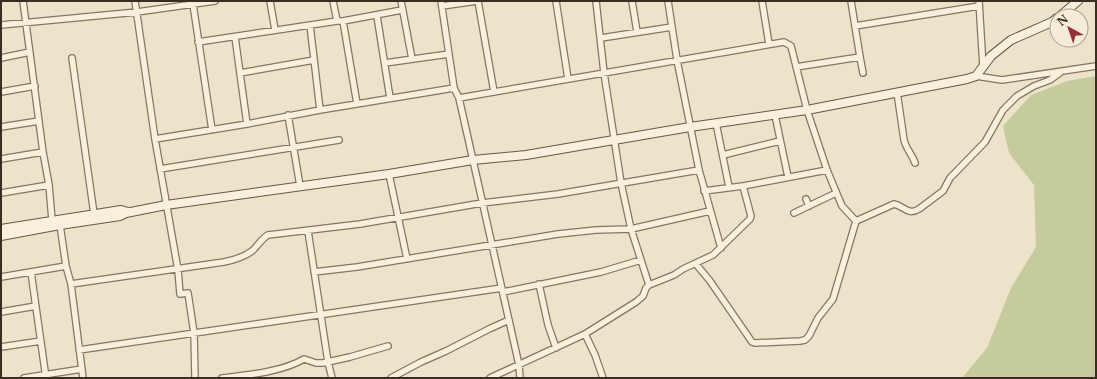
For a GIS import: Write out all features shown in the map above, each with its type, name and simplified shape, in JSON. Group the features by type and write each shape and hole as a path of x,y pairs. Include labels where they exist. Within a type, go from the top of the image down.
{"street":[{"path":"23,1 43,152 49,185 52,220"},
{"path":"135,1 155,139 178,270 180,294 188,293 194,333 194,378"},
{"path":"1,25 137,12 215,1"},
{"path":"270,1 275,30"},
{"path":"333,1 337,21"},
{"path":"401,1 412,59"},
{"path":"494,92 478,1 442,4 454,88 459,98 519,365 520,378"},
{"path":"556,1 568,79"},
{"path":"596,1 604,73 621,183 631,229 649,285"},
{"path":"632,1 637,32"},
{"path":"668,1 677,60 699,170 721,248"},
{"path":"762,1 769,44"},
{"path":"851,1 863,74"},
{"path":"1070,8 1078,1"},
{"path":"193,4 212,130"},
{"path":"855,26 979,4 983,67"},
{"path":"198,42 377,16 402,10"},
{"path":"377,16 390,98"},
{"path":"343,21 356,104"},
{"path":"976,76 991,56 1011,40 1049,23"},
{"path":"310,25 320,110"},
{"path":"600,38 672,27"},
{"path":"235,37 247,124"},
{"path":"459,98 769,44 784,42 788,43 807,110 827,170 842,206 856,221"},
{"path":"1,58 30,52"},
{"path":"385,63 450,54"},
{"path":"796,67 860,57"},
{"path":"72,58 94,214"},
{"path":"240,73 314,60"},
{"path":"1,236 120,216 126,212 166,205 389,174 473,160 526,155 690,127 807,110 976,76 1002,80 1096,66"},
{"path":"696,264 710,281 752,342 805,340 809,336 818,318 833,299 856,221 894,204 909,212 919,209 943,191 950,178 985,142 1003,110 1017,96 1034,86 1050,80 1061,72"},
{"path":"1,92 35,86"},
{"path":"155,139 247,124 288,115 454,88"},
{"path":"897,92 905,146 915,163"},
{"path":"288,115 300,186"},
{"path":"775,115 788,177"},
{"path":"1,127 39,121"},
{"path":"716,124 729,187"},
{"path":"160,170 339,140"},
{"path":"723,155 780,141"},
{"path":"1,159 43,152"},
{"path":"71,284 178,270 224,262 252,251 261,240 268,235 308,231 398,218 482,203 558,194 699,170"},
{"path":"704,191 743,186 827,170"},
{"path":"389,174 407,259"},
{"path":"1,193 49,185"},
{"path":"490,378 585,334 636,302 643,296 649,285 710,258 750,219 751,216 743,186"},
{"path":"794,213 836,193"},
{"path":"806,199 809,206"},
{"path":"1,229 121,210 128,212 126,212"},
{"path":"314,272 357,267 566,233 631,229 710,211"},
{"path":"60,225 66,266 71,284 83,378"},
{"path":"308,231 328,362 332,378"},
{"path":"79,350 321,314 502,290 607,271 641,260"},
{"path":"1,277 66,266"},
{"path":"31,272 46,376"},
{"path":"539,284 548,325 556,348"},
{"path":"1,312 36,306"},
{"path":"391,378 489,328 509,320"},
{"path":"585,334 595,355 603,378"},
{"path":"1,347 41,341"},
{"path":"222,378 276,369 296,364 304,359 316,363 328,362 388,346"},
{"path":"24,378 46,376 82,369"}],"green space":[{"path":"1096,76 1096,378 962,378 987,348 1011,288 1036,247 1034,185 1009,153 1003,126 1031,95 1067,81"}]}
